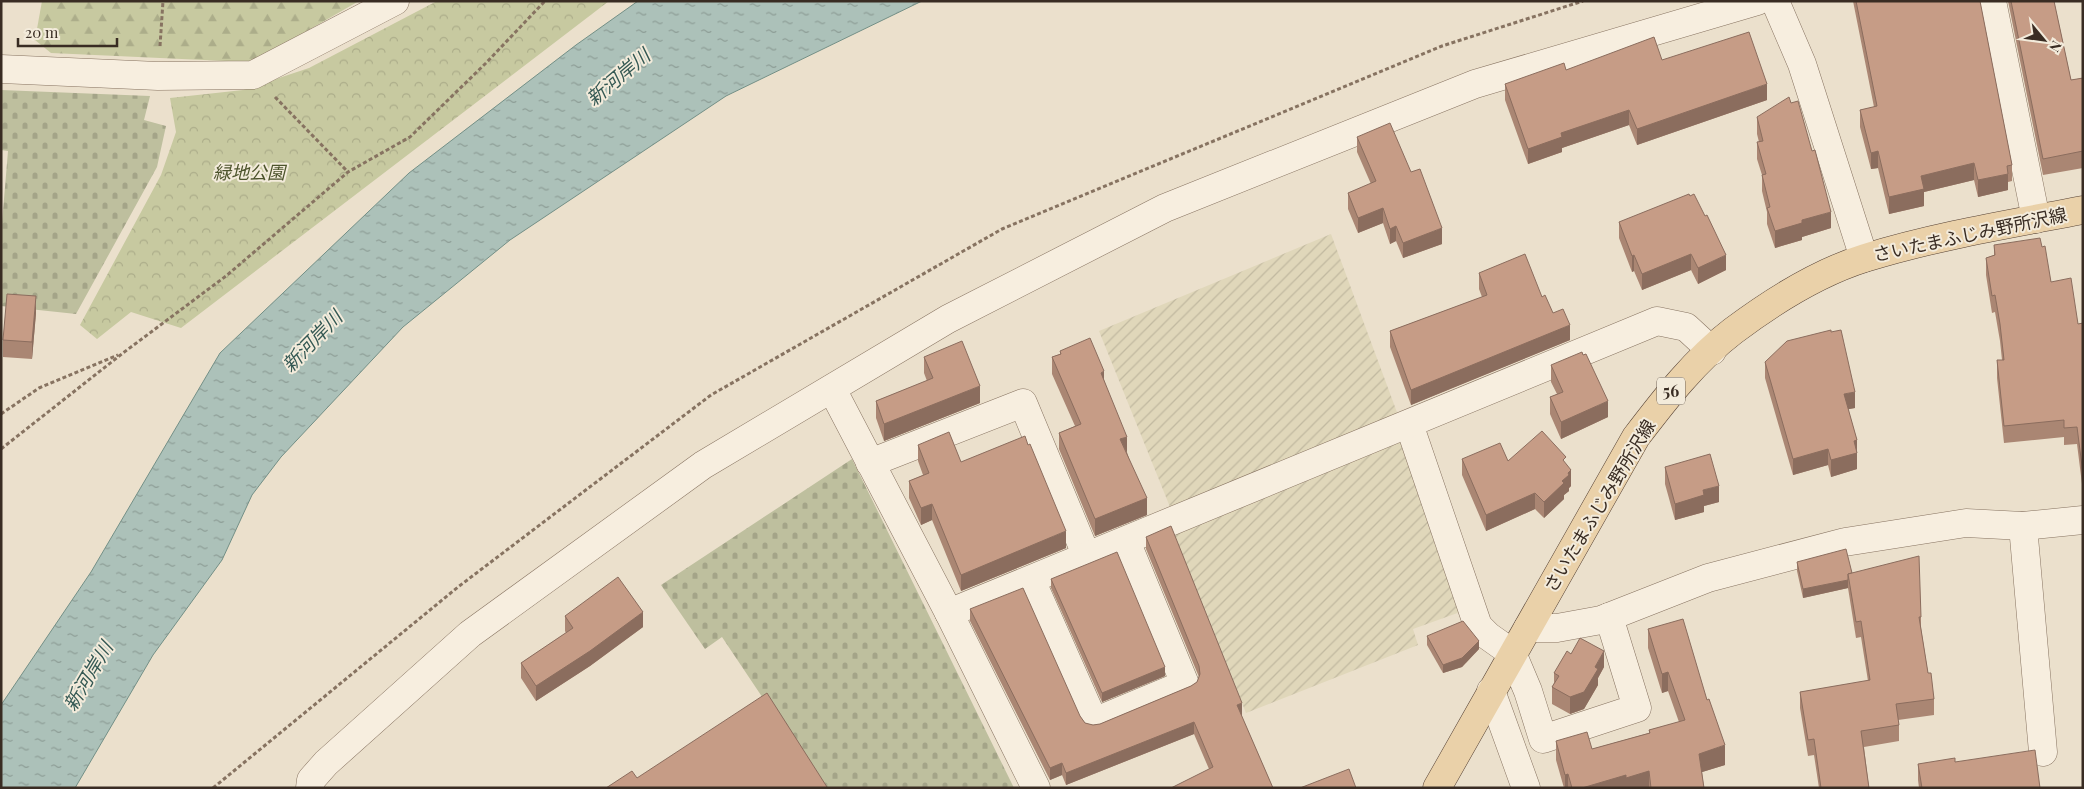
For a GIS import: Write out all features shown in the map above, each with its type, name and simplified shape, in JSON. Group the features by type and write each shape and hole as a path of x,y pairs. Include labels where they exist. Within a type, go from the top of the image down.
{"main road":[{"name":"さいたまふじみ野所沢線","path":"1437,788 1636,437 1676,385 1732,332 1794,290 1864,258 1955,235 2083,210"}],"street":[{"path":"1,69 158,76 253,75 395,1"},
{"path":"310,788 311,780 326,763 470,634 703,465 948,319 1165,208 1475,84 1757,1"},
{"path":"1775,1 1802,64 1864,258"},
{"path":"1992,1 2036,218"},
{"path":"948,613 1657,321 1686,328 1712,351"},
{"path":"832,389 1036,788"},
{"path":"870,462 1023,403 1087,557"},
{"path":"1409,424 1478,626 1488,636 1512,653 1528,691 1543,739 1637,708 1609,617"},
{"path":"1528,628 1558,628 1609,617 1708,578 1845,542 1966,522 2023,526 2083,520"},
{"path":"2023,526 2043,752"},
{"path":"1031,580 1094,722 1185,684 1126,541"},
{"path":"1491,691 1526,788"}],"path":[{"path":"158,76 163,1"},
{"path":"1,449 123,353 226,276 348,172 410,137 486,63 545,1"},
{"path":"253,75 348,172"},
{"path":"1,414 39,388 123,353"}],"shaded area":[{"path":"1331,234 1398,415 1170,507 1099,331"},
{"path":"1406,438 1463,611 1413,629 1418,645 1246,713 1173,532"}],"green space":[{"path":"42,1 359,1 279,47 247,62 51,53 35,40"},
{"name":"緑地公園","path":"437,1 609,1 181,328 131,312 97,339 80,325 161,175 176,132 170,98 243,90 309,68"},
{"path":"1,90 150,96 144,120 166,126 157,167 76,314 1,306 1,235 8,151 1,150"},
{"path":"852,459 1014,788 823,788 722,637 705,649 661,585"}],"water":[{"name":"新河岸川","path":"638,1 922,1 726,96 510,240 403,327 281,457 252,495 222,560 153,655 75,788 1,788 1,705 91,572 220,353 409,173 576,45"}],"building":[{"path":"1856,1 1980,1 2012,165 2007,166 2008,174 1978,180 1974,163 1921,176 1924,189 1889,197 1878,151 1871,153 1860,110 1877,106"},
{"path":"2011,1 2054,1 2071,80 2083,78 2083,151 2043,159"},
{"path":"1749,32 1767,84 1637,129 1629,110 1561,133 1562,137 1528,149 1505,84 1564,63 1566,70 1654,37 1662,60"},
{"path":"1789,97 1791,103 1798,101 1812,151 1815,150 1831,212 1802,220 1802,223 1775,231 1767,208 1770,207 1762,175 1766,174 1757,142 1763,141 1757,117"},
{"path":"1390,123 1411,172 1420,169 1442,228 1403,243 1396,226 1390,229 1383,208 1358,218 1348,193 1376,181 1357,137"},
{"path":"1689,194 1690,196 1694,194 1705,216 1707,215 1726,255 1698,268 1691,254 1642,274 1634,255 1632,256 1619,222"},
{"path":"2040,238 2042,247 2045,246 2051,282 2071,278 2078,324 2083,323 2083,474 2077,427 2064,428 2064,420 2004,426 1997,360 2004,360 1995,295 1992,296 1986,258 1995,255 1994,245"},
{"path":"1525,254 1542,297 1545,295 1553,313 1563,309 1570,325 1411,390 1390,331 1487,295 1479,273"},
{"path":"7,294 36,296 32,342 3,340"},
{"path":"1831,330 1831,332 1841,330 1855,392 1844,394 1857,440 1854,441 1857,453 1831,460 1828,449 1793,459 1765,362 1787,341"},
{"path":"1090,338 1104,371 1101,373 1127,437 1120,439 1147,498 1095,519 1059,433 1081,424 1052,357 1061,354 1060,351"},
{"path":"962,341 980,386 884,424 876,401 933,378 924,357"},
{"path":"1582,352 1583,355 1586,354 1608,401 1561,422 1550,397 1563,392 1551,365"},
{"path":"1542,431 1566,457 1563,460 1571,470 1568,473 1569,475 1562,481 1564,483 1544,502 1535,493 1486,515 1462,459 1500,443 1508,461"},
{"path":"949,432 961,462 1025,436 1066,531 961,575 932,504 921,508 909,481 929,473 918,445"},
{"path":"1710,454 1719,486 1703,490 1704,495 1675,504 1665,467"},
{"path":"1171,526 1242,703 1237,705 1273,788 1171,788 1213,767 1194,722 1066,773 1062,763 1050,768 970,609 1023,588 1080,716 1085,723 1100,724 1191,686 1197,682 1200,674 1199,666 1146,537"},
{"path":"1846,549 1852,573 1848,574 1848,580 1803,589 1797,562"},
{"path":"1117,552 1165,667 1102,693 1051,579"},
{"path":"1919,556 1921,617 1919,617 1928,673 1931,673 1934,699 1896,704 1899,725 1861,731 1869,788 1821,788 1814,739 1808,740 1800,692 1870,680 1861,621 1856,622 1848,574"},
{"path":"618,577 643,612 590,651 536,686 521,663 573,628 565,616"},
{"path":"1683,619 1707,700 1709,699 1725,745 1699,754 1704,788 1651,788 1649,771 1626,778 1626,775 1582,788 1572,788 1568,774 1565,775 1556,741 1587,732 1592,749 1650,733 1649,730 1685,720 1668,672 1662,674 1648,629"},
{"path":"1463,621 1479,641 1462,658 1443,665 1427,636"},
{"path":"1580,638 1604,651 1595,667 1598,669 1584,692 1570,697 1552,687 1559,676 1554,673 1567,651 1571,654"},
{"path":"767,693 826,788 606,788 632,771 637,778"},
{"path":"2035,750 2040,788 1922,788 1918,764 1955,758 1955,762"},
{"path":"1349,769 1356,788 1300,788"}]}
